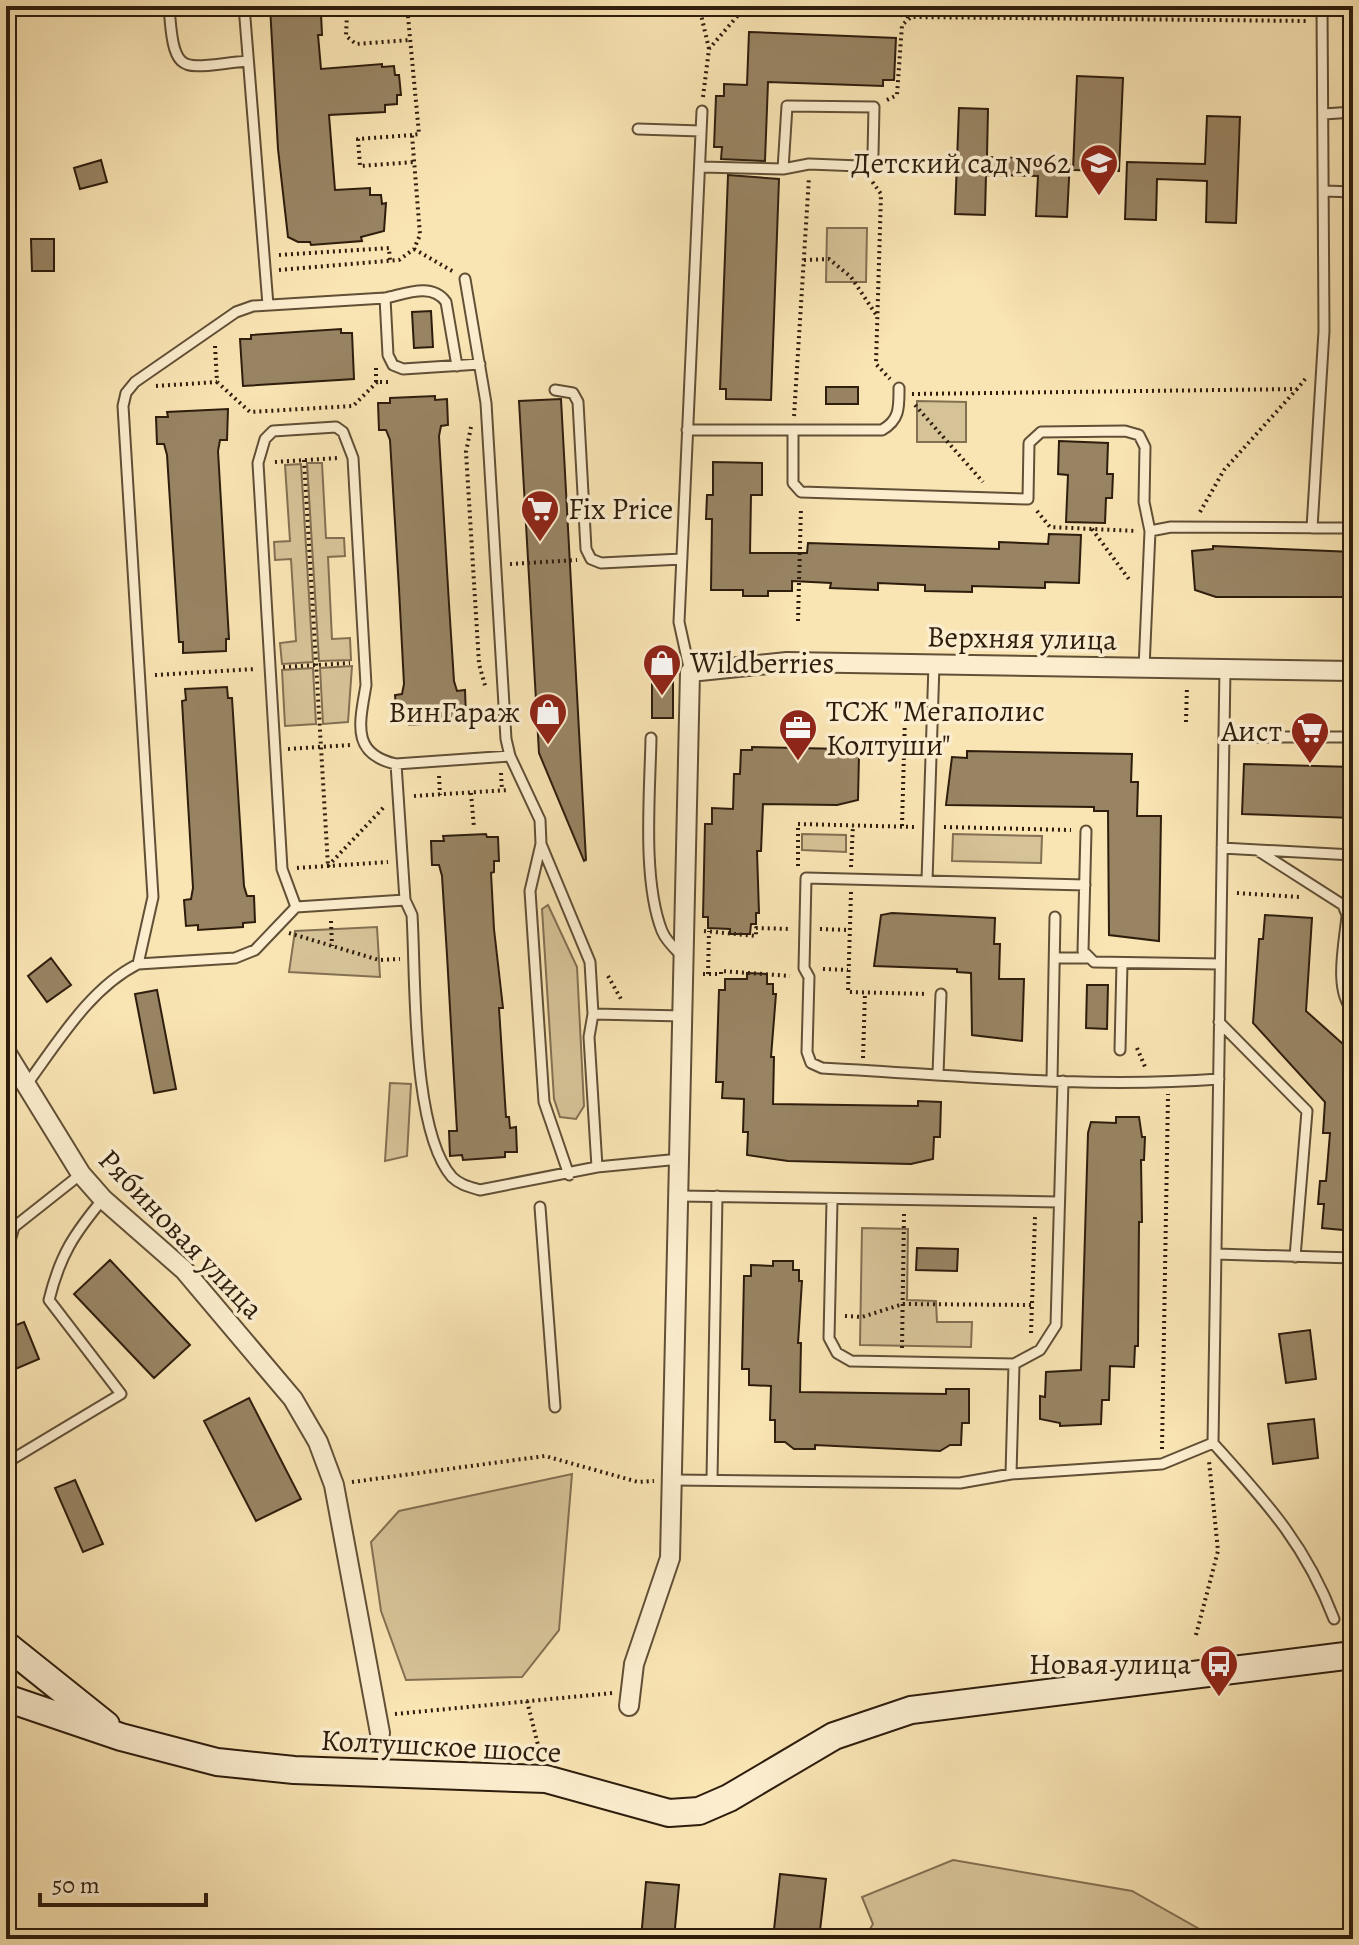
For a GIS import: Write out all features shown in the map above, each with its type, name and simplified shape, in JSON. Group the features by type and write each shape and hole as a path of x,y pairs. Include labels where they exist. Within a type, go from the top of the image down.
{"main road":[{"name":"Колтушское шоссе","path":"6,1645 121,1737"},
{"name":"Колтушское шоссе","path":"6,1698 121,1737 217,1762 294,1770 546,1779 669,1813 699,1811 729,1798 834,1736 911,1710 1353,1655"}],"street":[{"name":"Верхняя улица","path":"690,672 787,662 1353,671"},
{"path":"630,1699 634,1664 670,1558 683,1016 689,966 690,672"},
{"name":"Рябиновая улица","path":"6,1052 81,1174 103,1199 184,1270 293,1399 318,1442 334,1485 378,1724"}],"lane":[{"path":"169,6 172,50 179,61 191,66 248,61"},
{"path":"244,6 268,305"},
{"path":"1312,528 1321,372 1325,191 1322,6"},
{"path":"700,167 783,169 809,164 860,166 869,162 873,154 874,107 787,106 783,169"},
{"path":"690,672 679,622 702,111"},
{"path":"1324,114 1353,112"},
{"path":"638,129 701,131"},
{"path":"1325,191 1353,192"},
{"path":"465,279 486,403 510,756 540,820 541,844 530,891 544,1102 569,1175"},
{"path":"138,964 153,897 123,406 126,393 135,382 236,312 268,305 385,298 430,290 440,293 446,302 457,366"},
{"path":"385,298 388,355 393,365 403,369 480,364"},
{"path":"687,430 882,430 892,425 899,414 899,388"},
{"path":"555,390 573,393 578,402 586,549 591,559 601,563 682,559"},
{"path":"296,907 282,869 258,463 265,439 273,431 336,427 343,432 353,458 366,685 361,717 364,744 378,760 396,764 510,756"},
{"path":"793,430 793,483 801,492 997,499 1028,499 1029,443 1041,432 1125,431 1139,435 1145,447 1144,502 1150,531 1144,668"},
{"path":"1150,531 1171,527 1353,528"},
{"path":"927,881 934,664"},
{"path":"1225,669 1213,1443 1288,1527 1324,1593 1334,1619"},
{"path":"1224,737 1353,737"},
{"path":"651,738 649,835 656,904 663,932 689,966"},
{"path":"396,764 405,900 412,915 423,1104 442,1160 453,1177 463,1185 480,1190 569,1175 597,1167 680,1159"},
{"path":"1086,831 1083,951 1087,958"},
{"path":"541,844 590,962 593,1014 589,1037 597,1167"},
{"path":"1222,848 1353,855"},
{"path":"1257,850 1335,899 1350,915 1349,962 1342,990 1346,1004 1353,1011"},
{"path":"1085,885 806,878 804,968 809,977 807,1052 811,1063 822,1068 1058,1080 1168,1083 1219,1079"},
{"path":"27,1084 82,1013 125,971 138,964 235,958 255,950 296,907 405,900"},
{"path":"832,1201 829,1338 837,1353 851,1361 1014,1364 1040,1350 1056,1325 1059,1202 1055,917"},
{"path":"1055,958 1122,963 1220,964"},
{"path":"1120,1050 1122,963"},
{"path":"938,1074 941,994"},
{"path":"593,1014 683,1016"},
{"path":"1219,1022 1307,1111 1295,1257"},
{"path":"6,1255 14,1227 81,1174"},
{"path":"679,1196 832,1201 1059,1202"},
{"path":"712,1479 717,1196"},
{"path":"6,1463 121,1394 49,1300 59,1263 72,1236 103,1199"},
{"path":"540,1207 555,1407"},
{"path":"6,1210 14,1227"},
{"path":"1216,1254 1353,1258"},
{"path":"1011,1474 1014,1364"},
{"path":"674,1480 960,1483 1011,1474 1162,1464 1213,1443"}],"path":[{"path":"393,6 347,13 346,36 356,44 410,40"},
{"path":"407,6 419,134 358,139 360,166 414,162"},
{"path":"699,6 709,49 702,111"},
{"path":"709,49 746,6"},
{"path":"853,6 911,17 1322,21"},
{"path":"874,107 897,95 902,25 911,17 911,6"},
{"path":"265,271 399,260 414,249 420,235 412,135"},
{"path":"793,430 809,164"},
{"path":"860,166 881,194 876,364 899,388"},
{"path":"278,243 279,257 389,248 390,261"},
{"path":"414,249 465,279"},
{"path":"804,260 829,259 851,277 877,316"},
{"path":"225,337 214,344 217,382 250,412 353,406 376,382 391,381"},
{"path":"375,355 376,382"},
{"path":"1203,507 1224,470 1312,372 1321,372"},
{"path":"208,383 217,382"},
{"path":"997,499 905,394 1297,389"},
{"path":"471,426 466,452 478,649 489,698"},
{"path":"258,463 353,458"},
{"path":"304,460 328,866"},
{"path":"798,621 801,492"},
{"path":"1028,499 1050,527 1150,531"},
{"path":"1092,529 1147,603"},
{"path":"496,565 591,559"},
{"path":"139,676 365,662"},
{"path":"1186,722 1187,675"},
{"path":"902,826 905,716"},
{"path":"275,750 364,744"},
{"path":"429,774 439,774 440,795"},
{"path":"410,788 408,797 526,789"},
{"path":"471,793 474,828"},
{"path":"328,866 378,813"},
{"path":"853,825 848,992 941,994"},
{"path":"299,868 381,863"},
{"path":"1221,892 1335,899"},
{"path":"331,918 332,946"},
{"path":"695,931 756,936 756,928 849,930"},
{"path":"708,974 709,931"},
{"path":"294,935 379,960"},
{"path":"602,963 614,992 628,1001"},
{"path":"689,966 708,974 721,974 721,971 809,977"},
{"path":"830,969 848,970"},
{"path":"862,1070 865,992"},
{"path":"1162,1464 1168,1083"},
{"path":"901,1362 904,1201"},
{"path":"1031,1355 1035,1202"},
{"path":"829,1316 862,1317 903,1304 1032,1305"},
{"path":"1196,1635 1218,1551 1209,1461 1213,1443"},
{"path":"334,1485 545,1456 638,1482 674,1480"},
{"path":"378,1724 527,1701 630,1699"},
{"path":"527,1701 546,1779"}],"shaded area":[{"path":"827,228 867,228 866,282 826,282"},
{"path":"917,401 966,402 966,442 917,442"},
{"path":"307,463 322,463 326,538 344,538 345,556 328,557 332,639 350,638 351,660 319,661"},
{"path":"301,464 313,662 282,664 280,643 296,641 291,559 275,560 274,542 290,541 285,465"},
{"path":"352,666 348,722 323,724 320,668"},
{"path":"313,668 316,724 285,726 282,670"},
{"path":"802,834 846,835 846,852 802,850"},
{"path":"953,834 1042,836 1041,863 952,861"},
{"path":"548,905 577,967 584,1106 576,1119 560,1117 554,1099 542,909"},
{"path":"377,927 380,977 289,972 295,931"},
{"path":"390,1083 411,1084 407,1156 385,1161"},
{"path":"862,1228 908,1229 907,1300 936,1301 937,1322 972,1322 971,1347 860,1345"},
{"path":"572,1474 559,1630 522,1677 406,1680 381,1611 371,1542 399,1511"},
{"path":"953,1860 1132,1891 1217,1939 864,1939 873,1924 862,1897"}],"building":[{"path":"270,6 316,6 316,14 321,14 322,35 318,35 321,69 382,64 382,67 394,66 395,75 399,75 401,95 397,95 397,104 385,105 385,112 329,115 335,190 370,188 370,195 381,195 382,204 386,203 384,231 361,237 362,241 311,245 310,242 298,242 288,237 278,149"},
{"path":"749,32 896,38 894,80 883,80 883,86 768,82 765,161 721,159 722,147 714,147 716,96 724,96 724,84 747,85"},
{"path":"1077,76 1123,78 1119,171 1073,170"},
{"path":"959,108 988,109 987,157 1070,160 1067,217 1036,216 1038,176 986,175 985,215 955,214"},
{"path":"1207,116 1240,117 1236,223 1206,222 1207,181 1157,179 1156,220 1125,219 1127,162 1205,164"},
{"path":"101,160 107,182 80,189 74,168"},
{"path":"728,175 779,179 771,400 726,399 726,389 720,389"},
{"path":"31,239 54,239 54,271 32,271"},
{"path":"431,311 433,347 414,348 412,312"},
{"path":"341,329 341,333 352,333 354,379 243,386 240,339 251,339 251,335"},
{"path":"826,387 858,387 858,404 826,404"},
{"path":"435,396 435,400 447,399 448,425 441,426 439,436 449,604 454,681 457,691 465,690 466,717 454,718 455,722 409,725 408,720 397,721 395,695 402,694 404,684 399,589 390,440 386,430 379,430 378,403 390,403 390,398"},
{"path":"561,399 584,861 539,753 519,401"},
{"path":"228,409 227,440 220,440 218,451 229,639 226,639 226,651 183,653 183,642 179,642 167,455 164,444 157,444 156,417 168,417 167,412"},
{"path":"1059,441 1108,443 1107,474 1113,474 1112,498 1106,498 1105,523 1066,522 1068,475 1058,474"},
{"path":"713,462 762,463 762,495 751,495 750,553 807,553 808,543 999,549 999,542 1048,544 1049,534 1081,535 1079,583 1045,582 1045,588 972,586 972,592 925,591 925,585 878,583 878,590 830,588 831,583 792,581 792,591 768,591 768,596 743,596 743,590 711,590 712,519 706,519 707,495 713,495"},
{"path":"1213,546 1353,552 1353,597 1216,597 1195,590 1192,551 1213,549"},
{"path":"673,680 673,718 652,718 652,681"},
{"path":"227,687 228,698 232,698 244,886 247,896 254,896 255,922 243,923 243,927 198,930 198,925 186,926 184,900 191,899 193,888 182,701 186,700 185,689"},
{"path":"752,747 844,749 844,755 859,755 858,800 837,805 763,804 761,851 757,851 759,913 756,913 756,924 751,924 750,934 730,934 730,929 708,928 708,917 703,917 705,824 712,824 712,808 733,809 734,774 740,774 741,750 752,750"},
{"path":"967,751 1132,754 1131,782 1138,782 1137,816 1161,816 1159,941 1109,935 1108,811 1094,811 1094,807 946,805 952,757 967,758"},
{"path":"1244,764 1353,767 1353,818 1242,814"},
{"path":"486,834 487,837 498,837 499,861 494,861 494,872 491,873 494,929 503,1008 499,1008 506,1117 509,1117 510,1128 516,1127 517,1152 505,1152 505,1157 463,1160 462,1155 450,1156 449,1131 457,1131 447,955 442,876 439,865 432,865 431,841 444,841 443,836"},
{"path":"881,915 995,918 994,944 1000,944 999,979 1024,979 1022,1041 972,1035 971,973 957,972 957,969 874,966"},
{"path":"1265,915 1312,918 1306,1011 1353,1053 1353,1231 1322,1228 1324,1204 1318,1204 1320,1181 1326,1181 1330,1133 1323,1133 1325,1102 1253,1023 1259,939 1263,939"},
{"path":"51,958 71,985 47,1002 28,976"},
{"path":"747,973 767,974 767,984 773,984 773,994 776,994 771,1057 774,1057 773,1104 918,1106 918,1101 941,1102 940,1137 934,1137 933,1159 911,1164 788,1161 747,1155 748,1132 743,1132 744,1099 722,1098 723,1082 716,1082 719,990 725,990 725,979 747,979"},
{"path":"1087,985 1108,985 1107,1029 1086,1028"},
{"path":"157,990 176,1089 154,1093 135,994"},
{"path":"1116,1117 1139,1117 1142,1137 1145,1137 1144,1160 1141,1160 1138,1346 1135,1346 1134,1367 1110,1366 1109,1400 1102,1400 1101,1424 1060,1426 1060,1423 1040,1419 1040,1396 1045,1397 1046,1372 1081,1370 1088,1133 1091,1122 1116,1123"},
{"path":"917,1248 958,1249 957,1271 916,1270"},
{"path":"110,1260 190,1345 154,1378 74,1294"},
{"path":"773,1261 793,1261 793,1270 799,1270 799,1281 802,1281 798,1343 801,1343 800,1392 946,1394 946,1389 969,1389 969,1423 962,1423 961,1445 950,1445 940,1451 815,1445 815,1449 794,1449 785,1442 775,1442 775,1420 770,1420 771,1386 749,1385 749,1369 742,1369 744,1276 751,1276 751,1265 773,1266"},
{"path":"24,1322 39,1359 6,1373 6,1329"},
{"path":"1310,1330 1316,1379 1286,1383 1279,1334"},
{"path":"249,1398 301,1499 256,1521 204,1421"},
{"path":"1314,1419 1318,1458 1273,1464 1268,1424"},
{"path":"75,1480 103,1544 83,1552 55,1488"},
{"path":"780,1874 826,1879 819,1939 773,1939"},
{"path":"646,1882 679,1885 674,1939 641,1939"}],"place":[{"name":"Детский сад №62","path":"1099,197"},
{"name":"Fix Price","path":"540,543"},
{"name":"Wildberries","path":"662,697"},
{"name":"ВинГараж","path":"548,746"},
{"name":"ТСЖ \"Мегаполис Колтуши\"","path":"798,762"},
{"name":"Аист","path":"1310,765"},
{"name":"Новая улица","path":"1219,1698"}]}
